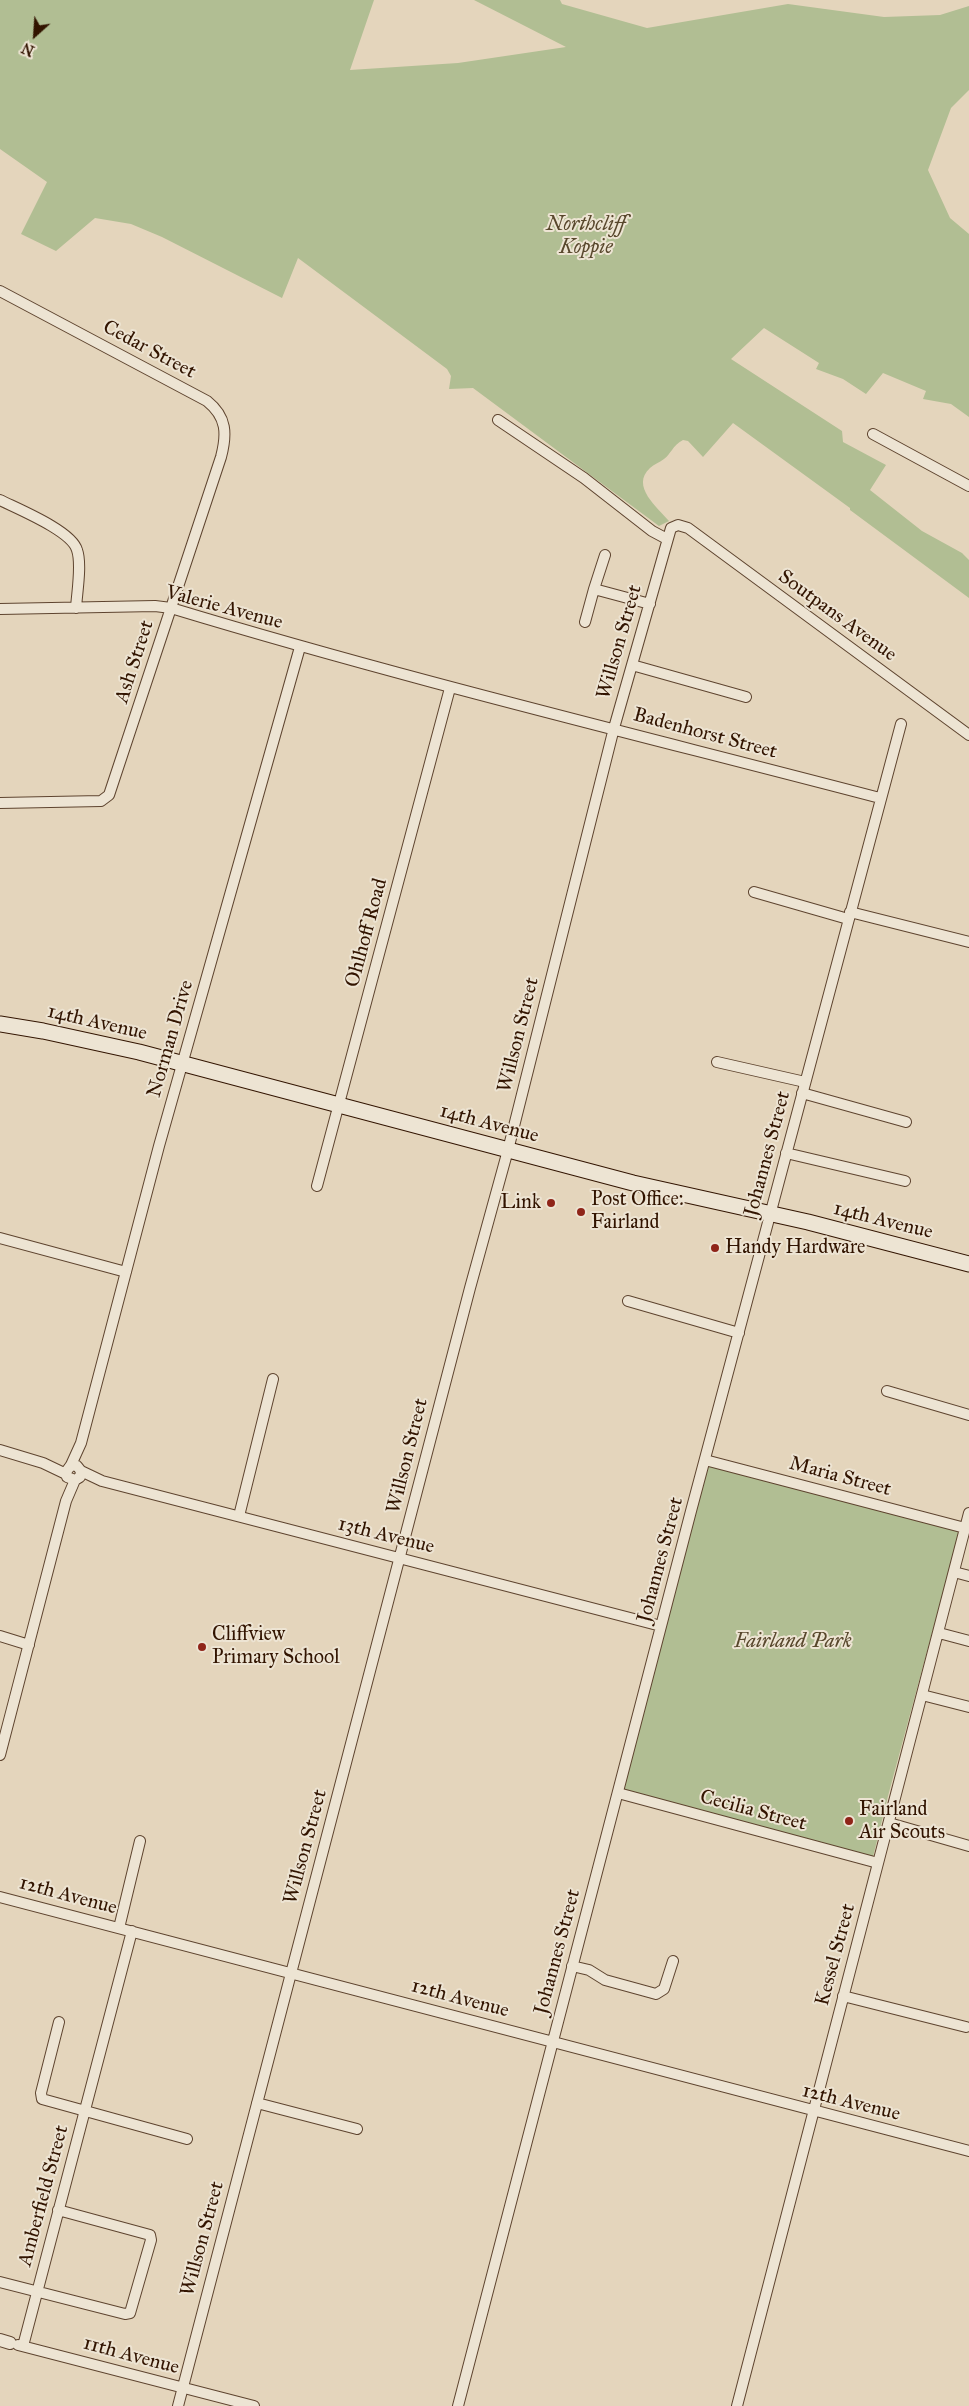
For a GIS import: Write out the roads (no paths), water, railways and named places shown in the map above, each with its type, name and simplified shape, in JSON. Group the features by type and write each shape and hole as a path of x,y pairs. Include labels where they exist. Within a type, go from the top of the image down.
{"main road":[{"name":"14th Avenue","path":"0,1024 43,1031 139,1052 182,1065 634,1183 770,1214 969,1264"}],"street":[{"name":"Cedar Street","path":"0,290 207,401 224,420 225,434 214,478"},
{"path":"498,420 584,478 652,531 667,539"},
{"path":"873,434 969,486"},
{"name":"Ash Street","path":"0,803 92,801 106,798 112,788 214,478"},
{"path":"0,500 60,531 74,542 78,554 76,608"},
{"name":"Soutpans Avenue","path":"667,539 671,528 678,525 684,526 969,735"},
{"name":"Willson Street","path":"178,2406 470,1288 508,1150 614,728 667,539"},
{"path":"585,622 605,555"},
{"path":"594,590 650,604"},
{"name":"Valerie Avenue","path":"0,609 155,606 171,608 300,647 375,667"},
{"name":"Norman Drive","path":"0,1755 182,1065 300,647"},
{"path":"632,665 746,697"},
{"name":"Badenhorst Street","path":"375,667 880,798"},
{"name":"Ohlhoff Road","path":"317,1186 340,1106 450,688"},
{"name":"Johannes Street","path":"458,2406 661,1626 901,724"},
{"path":"754,892 969,942"},
{"path":"717,1062 805,1082"},
{"path":"802,1093 906,1122"},
{"path":"786,1153 905,1181"},
{"path":"0,1238 126,1272"},
{"path":"628,1301 739,1333"},
{"path":"238,1516 274,1379"},
{"path":"887,1391 969,1415"},
{"name":"13th Avenue","path":"0,1450 102,1481 661,1626"},
{"name":"Maria Street","path":"705,1460 965,1528"},
{"name":"Kessel Street","path":"737,2406 969,1513"},
{"path":"954,1572 969,1576"},
{"path":"939,1633 969,1641"},
{"path":"0,1636 29,1644"},
{"path":"922,1695 969,1707"},
{"name":"Cecilia Street","path":"618,1793 878,1863"},
{"path":"889,1823 969,1846"},
{"path":"119,1928 140,1841"},
{"name":"12th Avenue","path":"0,1897 292,1972 814,2112 969,2151"},
{"name":"Amberfield Street","path":"8,2344 38,2291 132,1931"},
{"path":"572,1966 589,1970 605,1980 656,1994 664,1989 673,1961"},
{"path":"844,1996 966,2027"},
{"path":"59,2022 41,2097 44,2100 187,2139"},
{"path":"257,2103 357,2129"},
{"path":"0,2282 128,2314 130,2312 151,2236 147,2233 58,2210"},
{"name":"11th Avenue","path":"8,2344 254,2406"}],"place":[{"name":"Link","path":"551,1203"},
{"name":"Post Office: Fairland","path":"581,1212"},
{"name":"Handy Hardware","path":"715,1248"},
{"name":"Cliffview Primary School","path":"202,1647"},
{"name":"Fairland Air Scouts","path":"849,1821"}],"park label":[{"name":"Northcliff Koppie","path":"586,236"},
{"name":"Fairland Park","path":"793,1642"}]}
